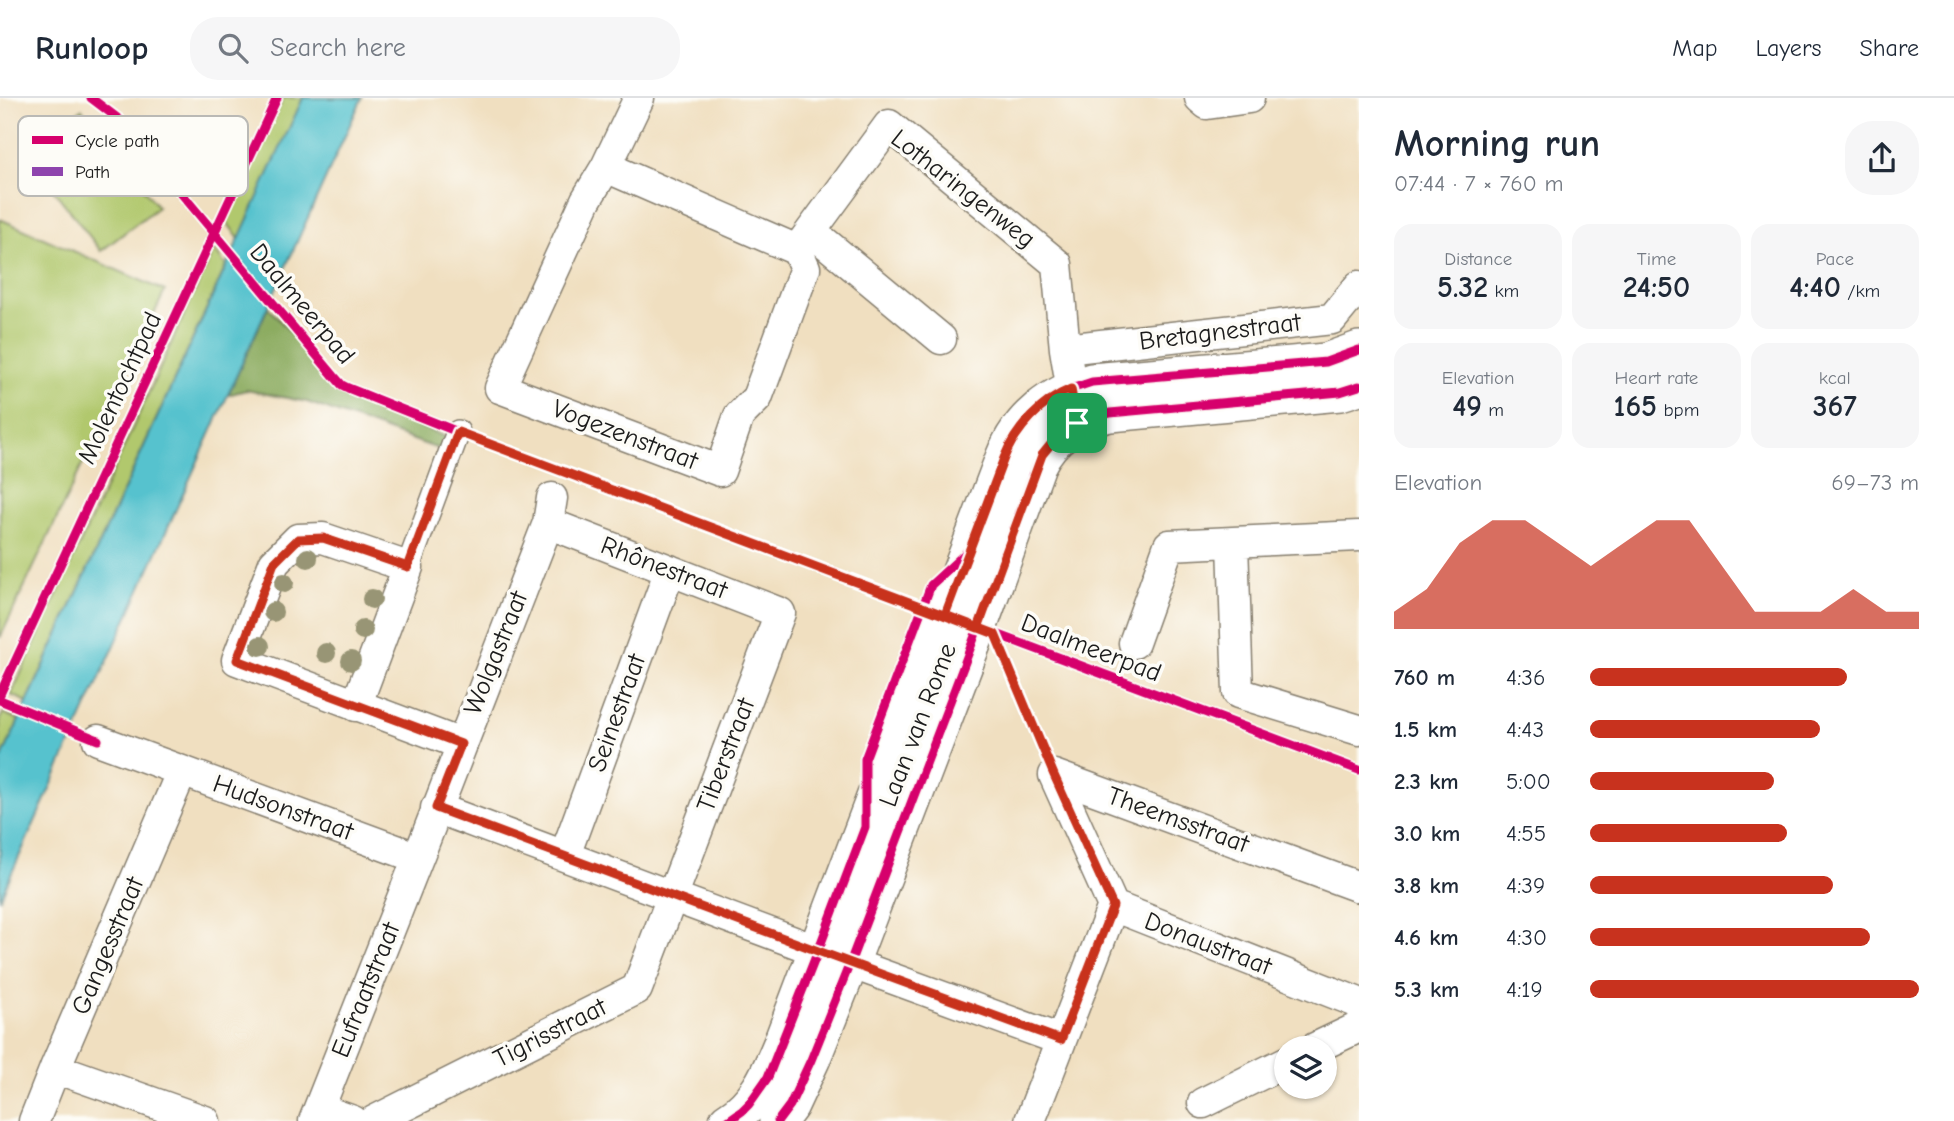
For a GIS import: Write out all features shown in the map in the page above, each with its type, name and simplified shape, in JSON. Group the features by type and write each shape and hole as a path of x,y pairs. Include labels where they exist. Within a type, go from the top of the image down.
{"street":[{"path":"639,98 606,167 804,241 940,339"},
{"path":"1200,98 1207,104 1249,98"},
{"name":"Lotharingenweg","path":"804,241 890,112 1057,264 1065,349 1074,406"},
{"name":"Vogezenstraat","path":"606,167 586,200 500,388 720,471 739,416 757,398 805,268 804,241"},
{"name":"Bretagnestraat","path":"1065,349 1332,319 1359,286"},
{"name":"Laan van Rome","path":"728,1121 749,1104 768,1077 834,957 978,628 1037,465 1047,446 1060,433 1074,406 1106,380 1326,362 1359,350"},
{"name":"Laan van Rome","path":"1074,406 1110,413 1340,392 1359,386"},
{"path":"356,706 458,432"},
{"name":"Rhônestraat","path":"550,510 670,570 780,613"},
{"name":"Wolgastraat","path":"436,808 550,510"},
{"path":"1134,643 1168,545 1359,536"},
{"path":"408,567 323,538 298,539 274,563 237,660 461,744"},
{"path":"1233,542 1238,692 1359,730"},
{"name":"Seinestraat","path":"565,855 670,570"},
{"name":"Tiberstraat","path":"673,897 780,613"},
{"name":"Hudsonstraat","path":"98,740 418,858"},
{"name":"Gangesstraat","path":"34,1121 182,771"},
{"name":"Theemsstraat","path":"1113,906 1054,775 1359,887"},
{"path":"418,858 436,808 1061,1040"},
{"name":"Eufraatstraat","path":"316,1115 418,858"},
{"name":"Tigrisstraat","path":"374,1121 637,989 673,897"},
{"name":"Donaustraat","path":"1030,1121 1113,906 1359,1003"},
{"name":"Laan van Rome","path":"778,1121 790,1105 811,1060 834,957"},
{"path":"1337,1038 1359,1027"},
{"path":"55,1068 205,1121"},
{"path":"1203,1103 1274,1068"},
{"path":"316,1115 353,1121"}],"green space":[{"path":"283,98 303,98 239,239 226,221 238,196 248,196 248,174"},
{"path":"82,109 87,116 73,116"},
{"path":"58,196 149,196 158,207 101,251"},
{"path":"0,219 165,291 0,638"},
{"path":"214,249 226,266 27,702 11,695"},
{"path":"268,307 335,386 353,399 446,437 441,450 307,402 246,390 228,395"},
{"path":"3,713 19,720 0,762 0,719"}],"water":[{"path":"303,98 362,98 0,899 0,762"}],"marked path":[{"path":"408,567 458,432"}],"cycle path":[{"name":"Daalmeerpad","path":"91,98 115,116"},
{"name":"Molentochtpad","path":"248,160 277,98"},
{"name":"Daalmeerpad","path":"184,196 342,385 348,388 458,432 1359,770"},
{"name":"Molentochtpad","path":"0,694 231,196"},
{"path":"728,1121 749,1104 768,1077 865,827 865,759 931,585 969,550 1008,449 1020,430 1055,397 1092,382 1326,362 1359,350"},
{"path":"778,1121 790,1105 811,1060 978,628 1037,465 1050,445 1076,424 1110,413 1340,392 1359,386"},
{"path":"995,634 1054,775"},
{"path":"0,700 98,740"}],"route":[{"path":"1077,423 1060,433 1047,446 1037,465 978,628 458,432 408,567 323,538 298,539 274,563 237,660 461,744 436,808 1061,1040 1113,906 995,634 978,628 945,615 1013,439 1044,405 1071,389 1077,423"}]}
